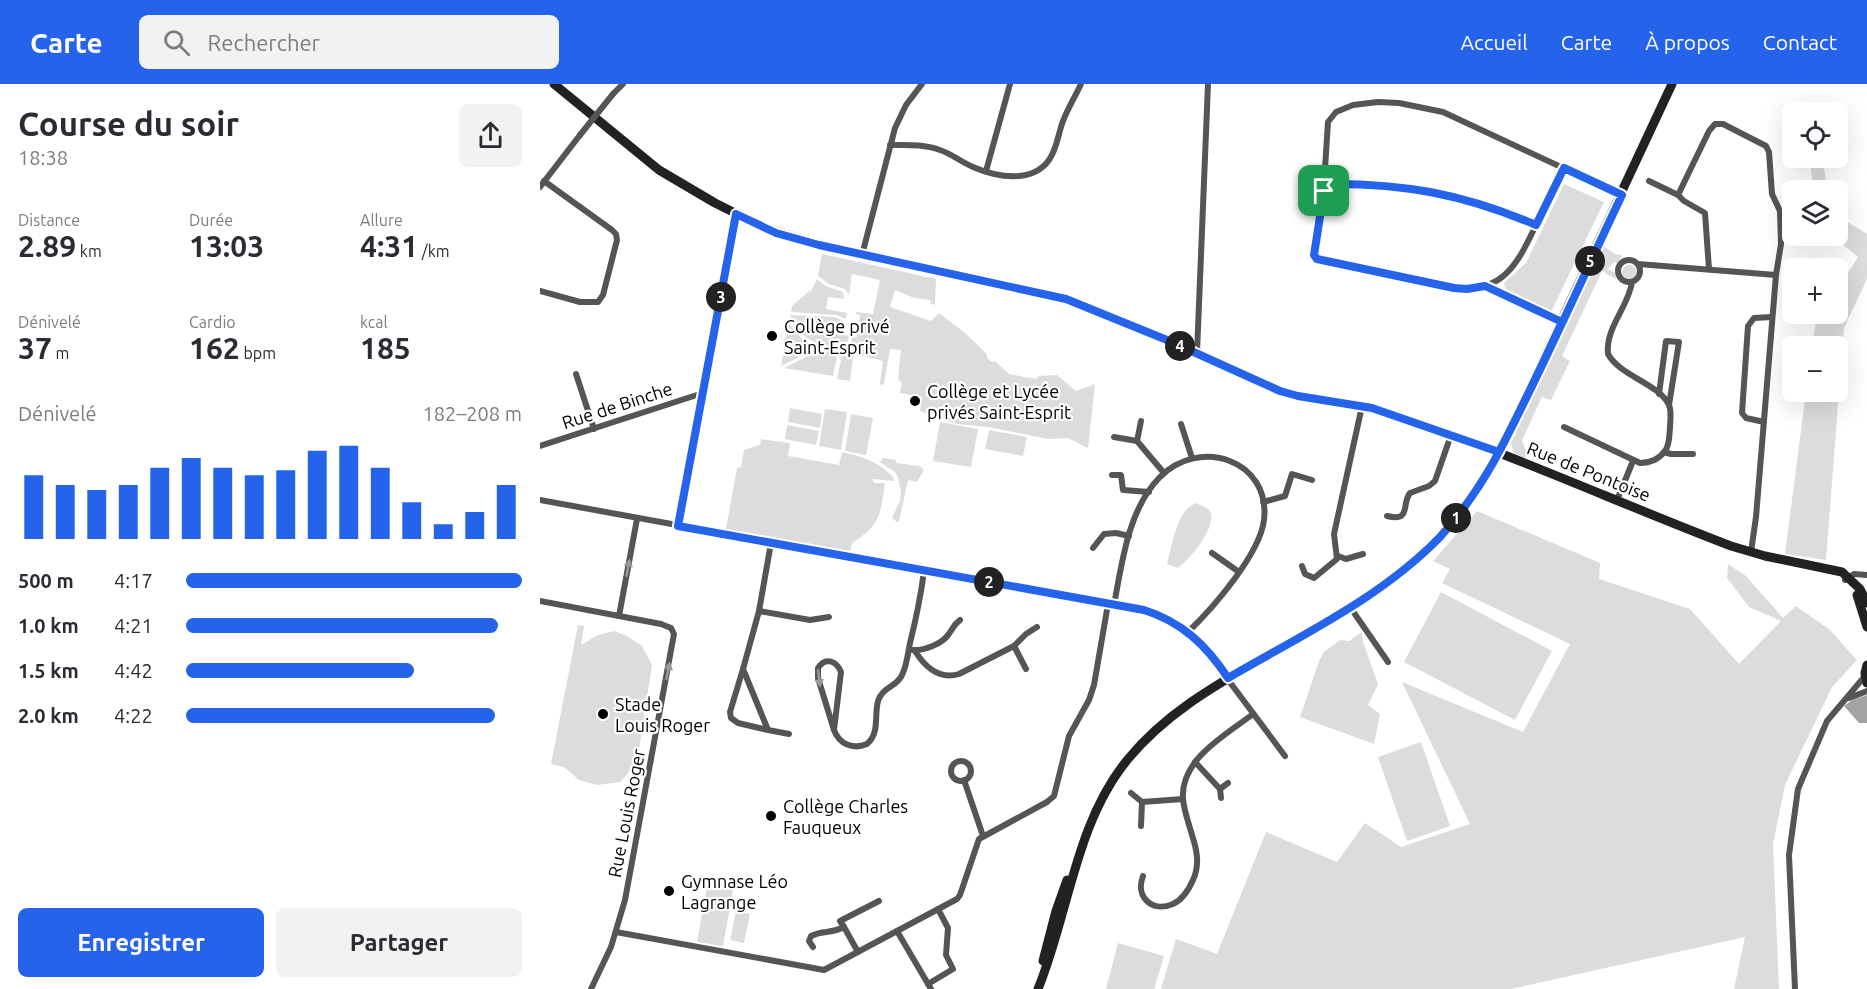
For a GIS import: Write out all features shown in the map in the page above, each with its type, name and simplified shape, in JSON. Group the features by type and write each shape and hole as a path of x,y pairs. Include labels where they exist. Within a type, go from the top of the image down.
{"street":[{"name":"Rue de Pontoise","path":"554,84 653,165 684,186 776,233 862,255 1066,299 1288,394 1362,406 1451,435 1499,452 1715,540 1751,552 1838,570 1847,578"},
{"path":"540,291 580,302 598,302 603,295 616,234 542,184 623,84"},
{"path":"862,255 900,115 922,84"},
{"path":"986,171 1010,84"},
{"path":"890,145 933,147 973,167 1006,176 1021,176 1035,172 1044,166 1054,153 1063,121 1081,84"},
{"path":"1197,354 1208,84"},
{"path":"1037,989 1049,961 1084,842 1102,798 1115,776 1135,751 1171,716 1228,678 1350,607 1406,567 1442,535 1479,485 1499,452 1562,322 1672,84"},
{"path":"1564,168 1516,264 1501,278 1485,286 1467,289 1454,288 1317,259 1314,255 1324,184 1327,127 1331,117 1343,108 1378,102 1414,105 1447,113 1622,195"},
{"path":"1678,195 1709,131 1715,124 1723,124 1766,146 1769,152 1772,194 1780,211 1781,244 1776,275 1756,517 1751,552"},
{"path":"1649,181 1678,195 1705,213 1710,269"},
{"path":"1324,184 1377,185 1426,190 1477,203 1536,225"},
{"path":"678,526 736,214"},
{"path":"1632,282 1626,282 1618,273 1623,262 1629,260 1638,264 1776,275"},
{"path":"1638,264 1640,275 1632,282 1610,337 1608,354 1615,363 1659,394 1669,405"},
{"path":"1485,286 1562,322"},
{"path":"1764,422 1744,417 1742,414 1748,326 1754,318 1772,317"},
{"path":"1564,427 1633,461 1648,462 1664,452 1669,442 1669,405 1679,342 1666,341 1659,394"},
{"path":"576,374 594,429"},
{"name":"Rue de Binche","path":"540,446 703,393"},
{"path":"1302,566 1307,576 1316,577 1338,556 1334,534 1362,406"},
{"path":"1137,441 1141,421"},
{"path":"1181,424 1192,458"},
{"path":"1387,516 1395,518 1403,515 1410,493 1436,481 1451,435"},
{"path":"1114,437 1137,441 1164,473"},
{"path":"1664,452 1694,454"},
{"path":"616,932 824,970 959,897 977,843 983,836 1054,796 1070,736 1089,700 1094,685 1111,604 1130,536 1149,492 1164,473 1177,464 1192,458 1213,456 1234,463 1254,482 1263,502 1264,519 1262,530 1239,572 1213,606 1188,632"},
{"path":"1617,500 1633,461"},
{"path":"1263,502 1285,496 1292,474 1312,480"},
{"path":"1112,475 1121,475 1123,490 1149,492"},
{"path":"540,501 1111,604 1154,614 1172,621 1188,632 1210,653 1286,756"},
{"path":"619,616 637,519"},
{"path":"1093,548 1104,534 1116,533 1130,536"},
{"path":"771,543 759,610 730,712 731,718 738,723 789,734"},
{"path":"1212,553 1239,572"},
{"path":"1338,556 1346,559 1363,554"},
{"path":"834,730 841,672 837,664 828,661 819,666 817,674 834,730 840,740 850,746 860,747 869,742 875,734 880,696 902,675 912,650 924,571"},
{"path":"1847,578 1854,574 1867,575"},
{"path":"1847,578 1860,589 1867,603"},
{"path":"1847,578 1860,600 1867,627"},
{"name":"Rue Louis Roger","path":"540,602 665,625 671,628 674,634 625,900 616,932 591,989"},
{"path":"1350,607 1388,662"},
{"path":"759,610 810,620 829,617"},
{"path":"912,650 922,650 945,638 952,626 960,620"},
{"path":"912,650 929,668 951,676 1014,646 1037,627"},
{"path":"1014,646 1026,669"},
{"path":"1795,989 1789,855 1798,789 1827,721 1866,679 1867,665"},
{"path":"743,669 768,730"},
{"path":"1845,699 1867,691"},
{"path":"1143,876 1140,887 1141,895 1148,902 1160,906 1170,906 1176,903 1192,883 1197,870 1197,856 1183,799 1186,778 1195,762 1253,714"},
{"path":"1195,762 1220,789 1221,798"},
{"path":"964,780 983,836"},
{"path":"1220,789 1228,783"},
{"path":"1131,793 1142,802 1183,799"},
{"path":"1141,826 1142,802"},
{"path":"858,952 840,921 879,901"},
{"path":"897,931 929,987 953,969 946,953 948,928 938,909"},
{"path":"813,947 809,941 811,936 820,931 832,933 844,927"}],"shaded area":[{"path":"1811,168 1824,168 1826,180 1812,180"},
{"path":"1564,184 1604,202 1551,312 1506,290 1504,283 1526,263"},
{"path":"1848,222 1867,234 1867,279 1848,319 1848,273 1858,257 1844,246 1848,246"},
{"path":"1602,245 1615,254 1622,255 1618,264 1614,262 1608,269 1615,273 1616,279 1602,271 1562,356 1570,361 1551,400 1542,397 1522,440 1527,454 1525,458 1514,453 1511,443"},
{"path":"822,254 936,279 935,305 930,303 931,300 914,298 895,290 890,307 931,321 939,313 965,333 987,354 987,358 992,362 995,361 1009,374 1036,379 1039,376 1057,375 1076,391 1095,384 1088,448 1068,438 1048,439 988,427 957,424 920,411 922,397 900,393 902,383 898,379 901,350 890,349 884,384 881,386 883,361 856,354 855,346 851,342 852,336 857,337 860,315 856,312 873,314 880,280 852,274 849,295 845,289 829,284 818,276"},
{"path":"1626,265 1632,265 1636,272 1632,279 1626,279 1622,275 1622,269"},
{"path":"817,279 826,286 843,292 844,299 828,297 826,309 847,313 846,319 836,315 791,312 792,306 811,291"},
{"path":"790,315 835,317 845,322 843,335 849,336 848,341 842,343 838,348 815,342 798,330"},
{"path":"1816,324 1846,324 1843,336 1814,336"},
{"path":"788,325 803,340 818,348 781,366"},
{"path":"831,350 836,352 837,356 833,376 784,368 812,354"},
{"path":"852,351 850,381 837,379 842,355 850,355"},
{"path":"1805,402 1838,402 1826,560 1785,554"},
{"path":"790,408 822,414 820,428 788,422"},
{"path":"825,409 847,412 841,450 819,446"},
{"path":"851,414 873,418 866,455 845,451"},
{"path":"940,422 978,429 971,467 933,461"},
{"path":"787,425 819,431 816,445 785,439"},
{"path":"989,430 1027,437 1023,456 985,449"},
{"path":"761,439 790,443 788,456 839,465 842,452 857,456 876,463 893,477 894,481 872,479 874,483 885,483 878,518 869,531 852,543 850,552 726,529 737,468 741,467 744,450 760,445"},
{"path":"883,458 896,460 896,463 920,466 924,470 917,482 908,480 899,522 892,518 900,501 898,477 895,472 880,462"},
{"path":"1196,503 1209,510 1211,516 1207,532 1196,550 1178,568 1167,564 1180,520 1184,513"},
{"path":"1477,511 1600,563 1599,579 1690,609 1739,664 1781,621 1749,607 1727,578 1728,564 1746,576 1783,618 1796,606 1830,630 1857,660 1832,687 1785,785 1773,844 1779,989 1734,989 1745,937 1511,989 1161,989 1176,939 1217,954 1266,832 1337,862 1365,823 1401,847 1470,824 1402,682 1523,732 1570,644 1442,583 1450,569 1433,561"},
{"path":"1441,592 1552,651 1515,720 1404,662"},
{"name":"Stade Louis Roger","path":"578,625 584,626 581,645 598,635 614,631 642,646 652,665 637,763 620,782 597,785 579,780 564,767 551,764"},
{"path":"1362,632 1363,642 1378,684 1368,705 1380,714 1374,744 1300,717 1324,652 1340,640 1349,641"},
{"path":"1867,695 1867,723 1859,723 1844,706 1852,700"},
{"path":"1421,742 1450,826 1407,841 1378,757"},
{"path":"708,881 734,885 723,946 697,942"},
{"path":"736,911 750,914 744,943 730,940"},
{"path":"1118,943 1164,956 1154,989 1106,989"}],"place":[{"name":"Collège privé Saint-Esprit","path":"772,336"},
{"name":"Collège et Lycée privés Saint-Esprit","path":"915,401"},
{"name":"Stade Louis Roger","path":"603,714"},
{"name":"Collège Charles Fauqueux","path":"771,816"},
{"name":"Gymnase Léo Lagrange","path":"669,891"}],"route":[{"path":"1324,191 1314,255 1317,259 1454,288 1467,289 1485,286 1562,322 1547,353 1514,422 1505,440 1496,457 1493,463 1442,535 1418,558 1350,607 1228,678 1210,653 1188,632 1172,621 1144,610 678,526 736,214 776,233 819,245 1066,299 1167,340 1280,391 1372,408 1476,443 1499,452 1514,422 1531,387 1547,353 1622,195 1564,168 1536,225 1477,203 1445,194 1400,186 1324,184 1324,191"}]}
